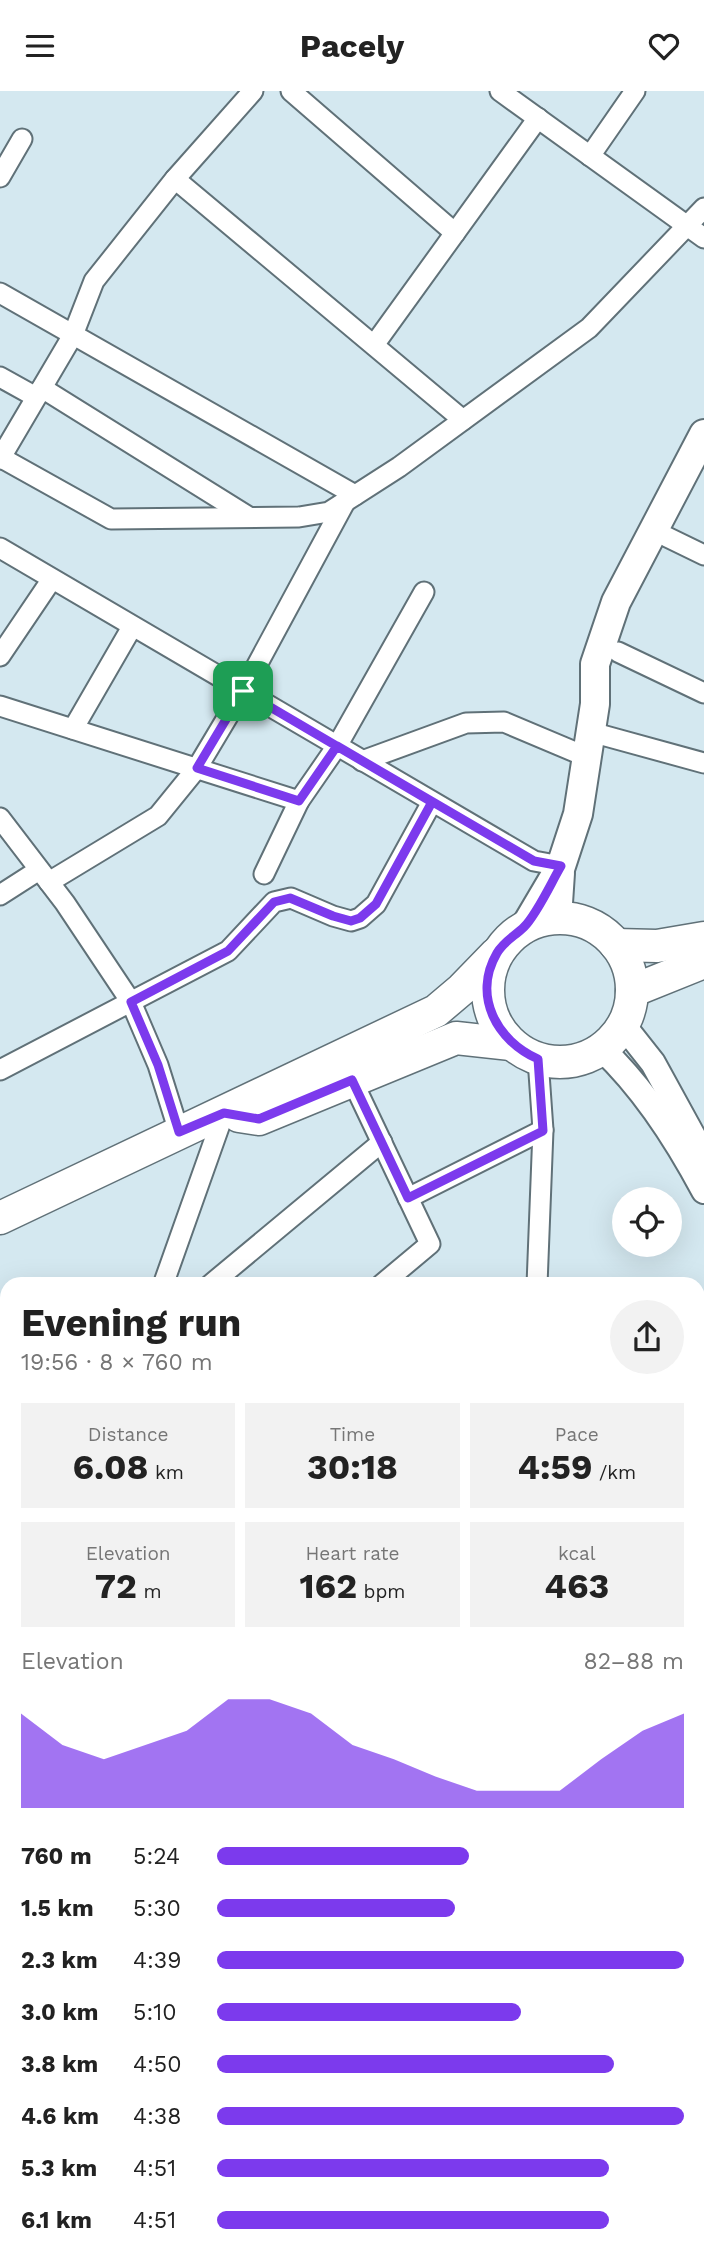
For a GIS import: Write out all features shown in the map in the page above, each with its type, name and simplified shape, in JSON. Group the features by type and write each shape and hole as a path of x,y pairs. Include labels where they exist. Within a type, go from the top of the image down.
{"main road":[{"path":"525,926 561,866 578,814 596,704 595,664 616,602 704,434"},
{"path":"596,704 618,652 632,609 704,467"},
{"path":"557,918 561,866"},
{"path":"0,1218 436,1011 463,989 509,938 525,926 546,919 579,921 590,925 600,930 616,945 628,967 632,991 623,1025 601,1049 582,1059 571,1061 538,1059 511,1044 496,1025 488,1001 488,977 496,954"},
{"path":"616,945 657,946 704,938"},
{"path":"632,991 704,962"},
{"path":"224,1113 259,1119 456,1038 511,1044"}],"street":[{"path":"253,91 174,179 94,281 73,335 0,458 111,519 299,517 329,512 399,467 589,327 704,208"},
{"path":"291,91 454,233"},
{"path":"500,91 704,237"},
{"path":"590,156 635,91"},
{"path":"374,345 538,118"},
{"path":"0,177 22,139"},
{"path":"174,179 463,420"},
{"path":"0,293 350,498"},
{"path":"0,377 39,393 250,517"},
{"path":"0,895 44,876 158,816 197,768 350,498"},
{"path":"667,537 704,555"},
{"path":"0,548 534,861 561,866"},
{"path":"0,656 52,579"},
{"path":"264,874 299,801 337,746 424,592"},
{"path":"72,729 132,627"},
{"path":"618,652 704,692"},
{"path":"0,706 299,801"},
{"path":"362,761 466,723 504,722 589,745 704,763"},
{"path":"0,1070 228,951 274,902 290,898 333,916 351,921 360,918 376,904 432,802"},
{"path":"0,818 44,876 131,1002 158,1065 179,1132"},
{"path":"623,1025 653,1063 704,1156"},
{"path":"601,1049 620,1066 646,1099 704,1191"},
{"path":"537,1277 543,1131 538,1059"},
{"path":"352,1080 430,1244 391,1277"},
{"path":"166,1277 224,1113"},
{"path":"408,1198 543,1131"},
{"path":"220,1277 382,1142"}],"route":[{"path":"243,691 197,768 299,801 337,746 534,861 561,866 525,926 509,938 496,954 488,977 488,1001 496,1025 511,1044 538,1059 543,1131 408,1198 352,1080 259,1119 224,1113 179,1132 158,1065 131,1002 228,951 274,902 290,898 333,916 351,921 360,918 376,904 432,802 337,746 243,691"}]}
